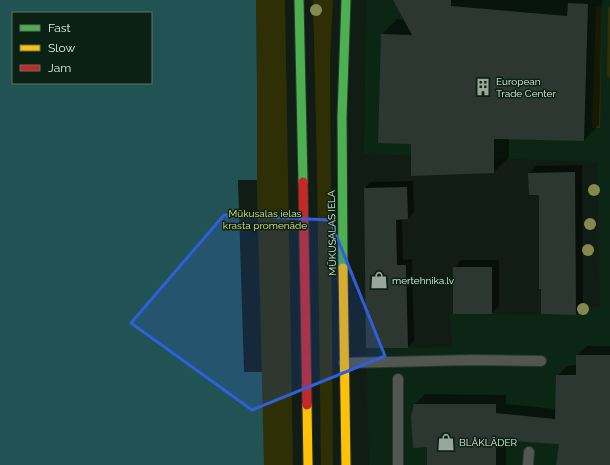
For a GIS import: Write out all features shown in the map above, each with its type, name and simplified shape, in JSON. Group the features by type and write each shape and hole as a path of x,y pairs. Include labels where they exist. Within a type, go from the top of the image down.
{"main road":[{"path":"300,0 306,278 308,465"},
{"name":"MŪKUSALAS IELA","path":"346,0 343,61 342,191 346,465"}],"lane":[{"path":"344,364 471,360 541,361"},
{"path":"398,379 398,465"},
{"path":"528,465 529,452"}],"highlighted area":[{"path":"224,215 330,220 385,356 252,410 131,323"}],"shaded area":[{"path":"366,0 610,0 610,465 369,465 366,348 452,347 450,314 576,315 589,306 600,307 597,162 364,154"}],"green space":[{"name":"Mūkusalas ielas krasta promenāde","path":"256,0 285,0 293,465 263,465 256,180"},
{"path":"313,0 333,0 330,61 333,465 321,465"},
{"path":"596,6 602,7 600,128 592,128"},
{"path":"610,6 610,79 607,75 608,8"}],"water":[{"path":"0,0 256,0 257,180 264,465 0,465"}],"pier":[{"path":"238,180 257,180 262,372 244,372"}],"building":[{"name":"European Trade Center","path":"393,0 451,0 451,6 567,16 568,3 588,4 584,141 494,139 494,173 411,176 411,144 378,143 381,34 412,35"},
{"path":"575,172 576,315 541,314 541,289 539,289 539,195 529,195 528,173"},
{"path":"407,187 408,219 396,220 397,265 406,265 408,348 366,348 364,188"},
{"path":"453,267 492,267 492,314 453,314"},
{"path":"576,355 610,355 610,465 556,465 559,444 496,440 496,465 427,465 427,447 413,448 411,417 414,404 496,404 496,413 555,419 556,375 576,375"}],"traffic: fast":[{"path":"299,0 303,182"},
{"path":"343,268 342,116 346,0"}],"traffic: slow":[{"path":"343,268 346,465"},
{"path":"307,405 308,465"}],"traffic: jam":[{"path":"303,182 307,405"}],"place":[{"name":"European Trade Center","path":"483,87"},
{"name":"mertehnika.lv","path":"379,280"},
{"name":"BLÅKLÄDER","path":"446,442"}]}
